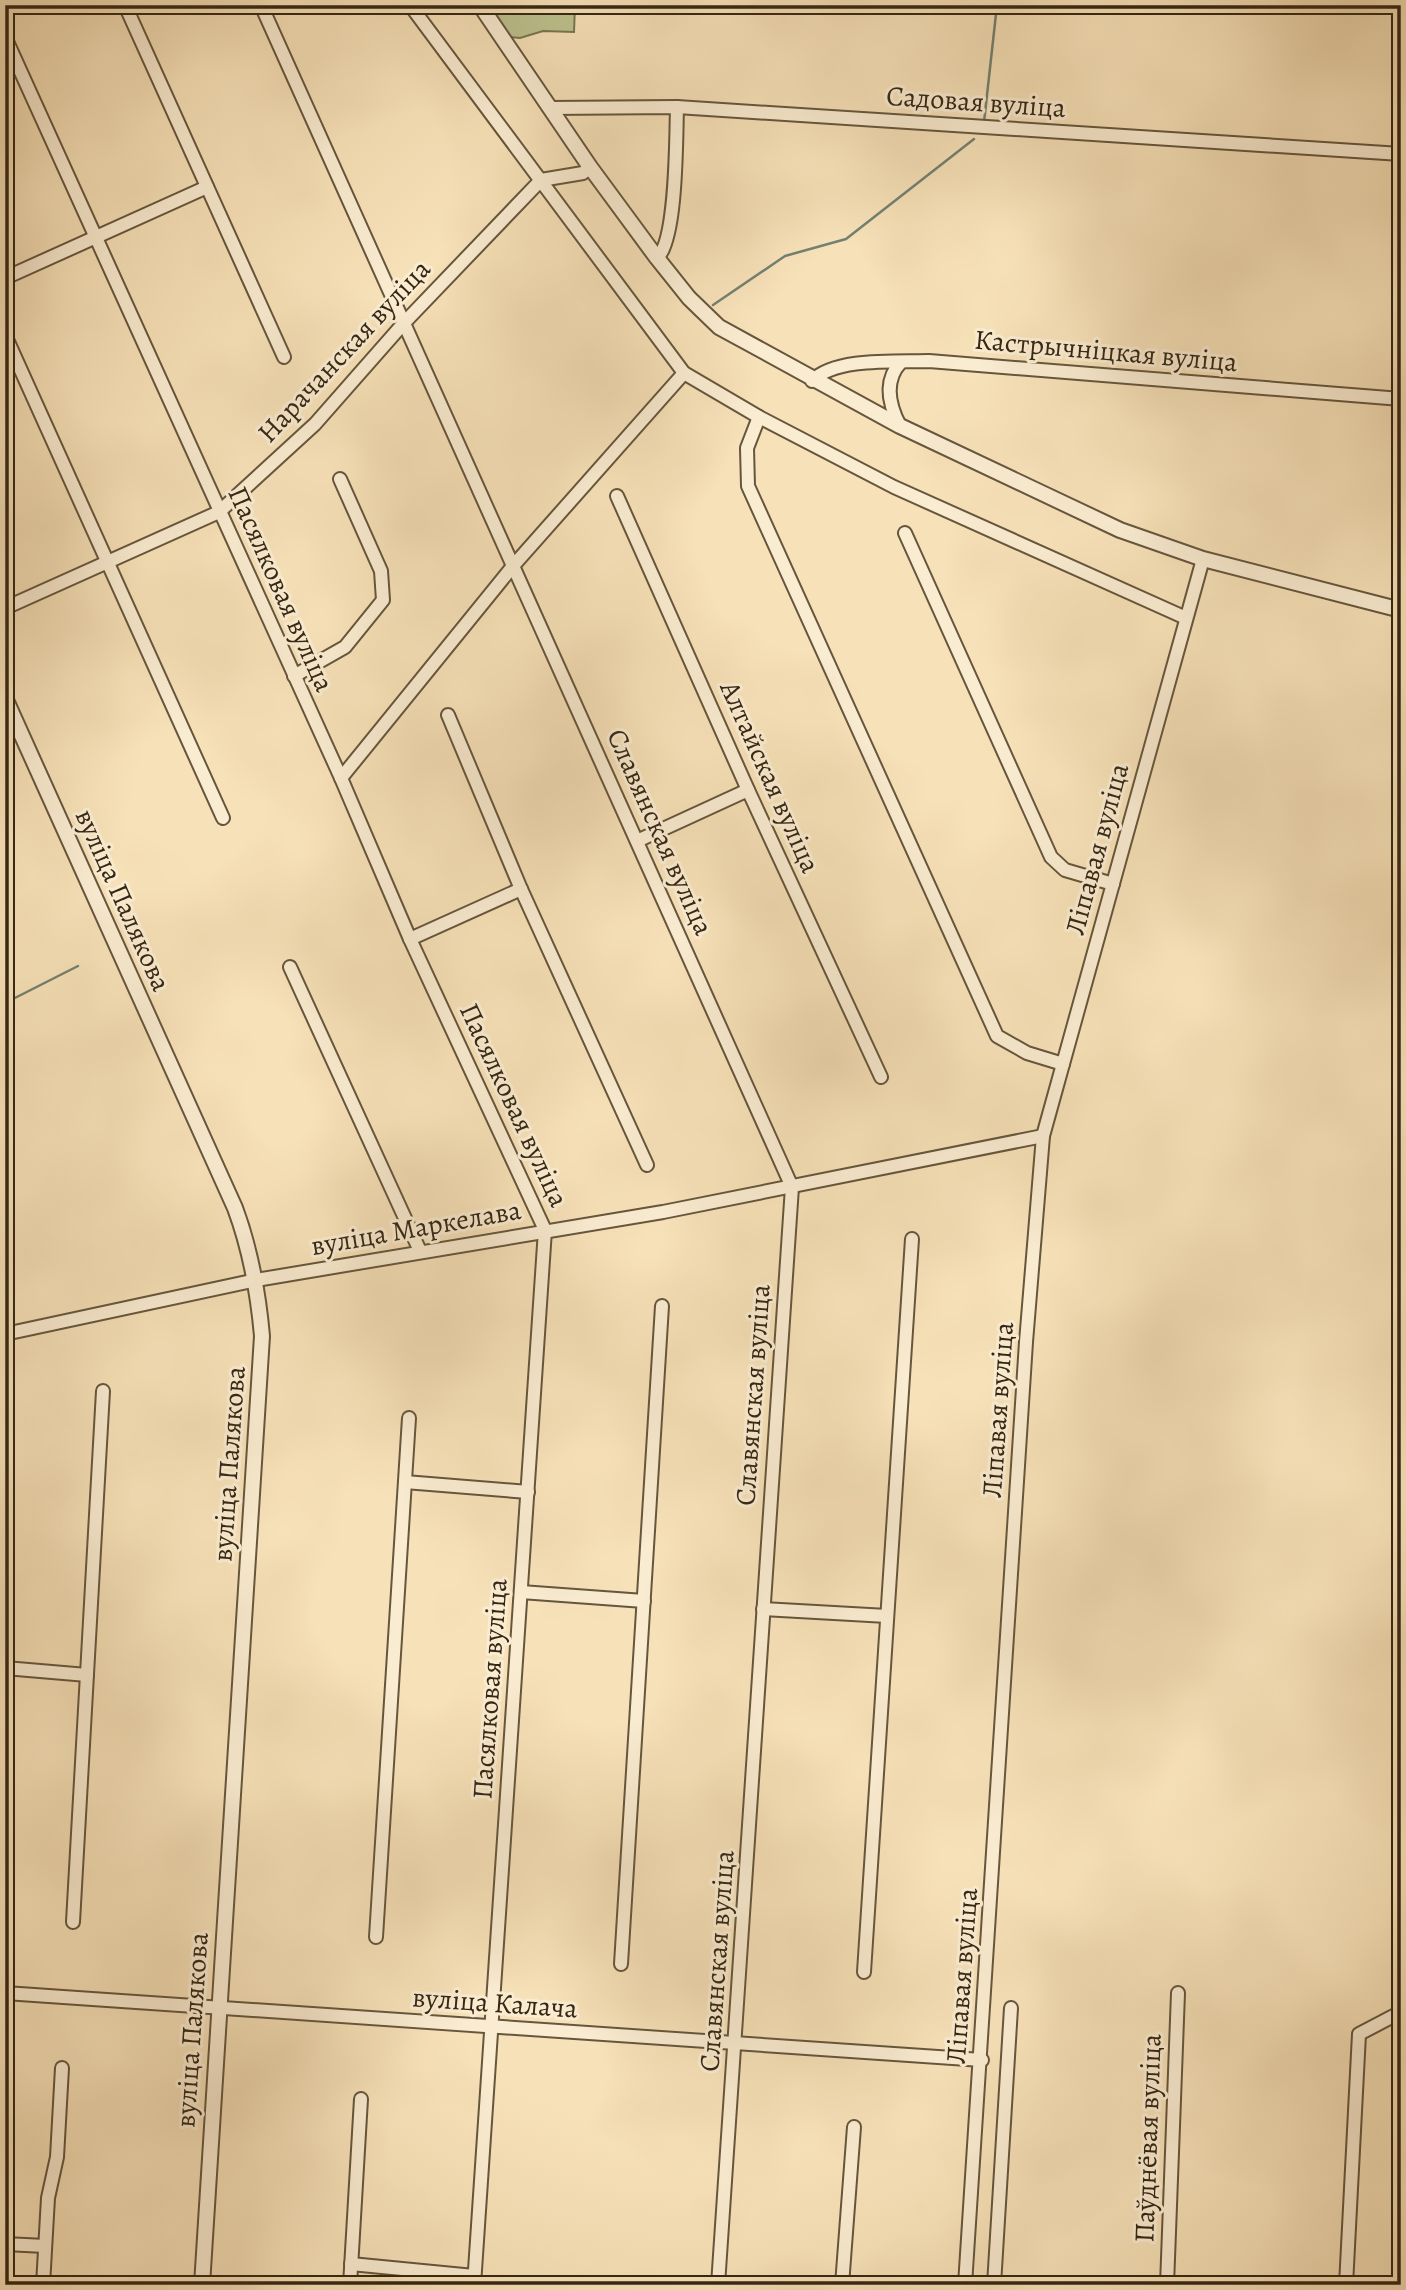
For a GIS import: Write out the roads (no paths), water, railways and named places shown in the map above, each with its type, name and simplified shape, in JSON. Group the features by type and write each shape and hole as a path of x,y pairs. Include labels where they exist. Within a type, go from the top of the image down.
{"street":[{"path":"125,5 284,357"},
{"name":"Славянская вуліца","path":"261,5 792,1187 718,2285"},
{"path":"410,5 684,373 759,417 894,487 1186,618"},
{"path":"480,5 590,167 657,258 689,298 719,327 812,381 900,426 1120,530 1203,559 1401,610"},
{"name":"Пасялковая вуліца","path":"5,37 341,778 410,939 545,1230 474,2281"},
{"path":"657,258 662,254 671,223 677,107"},
{"name":"Садовая вуліца","path":"549,108 677,107 1401,154"},
{"path":"541,180 583,173 590,167"},
{"name":"Нарачанская вуліца","path":"5,608 219,512 315,424 403,324 541,180"},
{"path":"5,278 208,187"},
{"path":"5,335 223,818"},
{"name":"Кастрычніцкая вуліца","path":"812,381 819,373 856,363 929,361 1401,399"},
{"path":"900,426 889,397 890,380 901,362"},
{"path":"341,778 513,566 684,373"},
{"path":"759,417 747,448 748,486 997,1035 1027,1053 1063,1064"},
{"path":"294,676 345,648 383,600 381,571 340,479"},
{"name":"Алтайская вуліца","path":"617,495 748,790 881,1077"},
{"path":"905,533 1051,857 1065,870 1113,884"},
{"name":"Ліпавая вуліца","path":"965,2285 982,2060 1026,1342 1043,1136 1203,559"},
{"name":"вуліца Палякова","path":"5,698 235,1208 256,1280 262,1336 202,2285"},
{"path":"448,715 521,889 647,1165"},
{"path":"638,841 748,790"},
{"path":"410,939 521,889"},
{"path":"290,967 420,1251"},
{"name":"вуліца Маркелава","path":"5,1334 256,1280 792,1187 1043,1136"},
{"path":"864,1972 912,1239"},
{"path":"621,1964 662,1306"},
{"path":"73,1922 103,1391"},
{"path":"376,1937 409,1418"},
{"path":"405,1482 528,1492"},
{"path":"521,1592 645,1601"},
{"path":"763,1609 887,1616"},
{"path":"5,1668 87,1675"},
{"name":"вуліца Калача","path":"5,1993 982,2060"},
{"name":"Паўднёвая вуліца","path":"1167,2285 1178,1993"},
{"path":"994,2285 1011,2008"},
{"path":"1346,2285 1359,2034 1401,2012"},
{"path":"43,2285 48,2198 57,2157 62,2068"},
{"path":"350,2285 361,2099"},
{"path":"842,2285 854,2127"},
{"path":"5,2244 45,2246"},
{"path":"351,2264 474,2281"}],"waterway":[{"path":"984,122 997,5"},
{"path":"713,305 785,256 846,239 974,139"},
{"path":"5,1003 78,966"}]}
